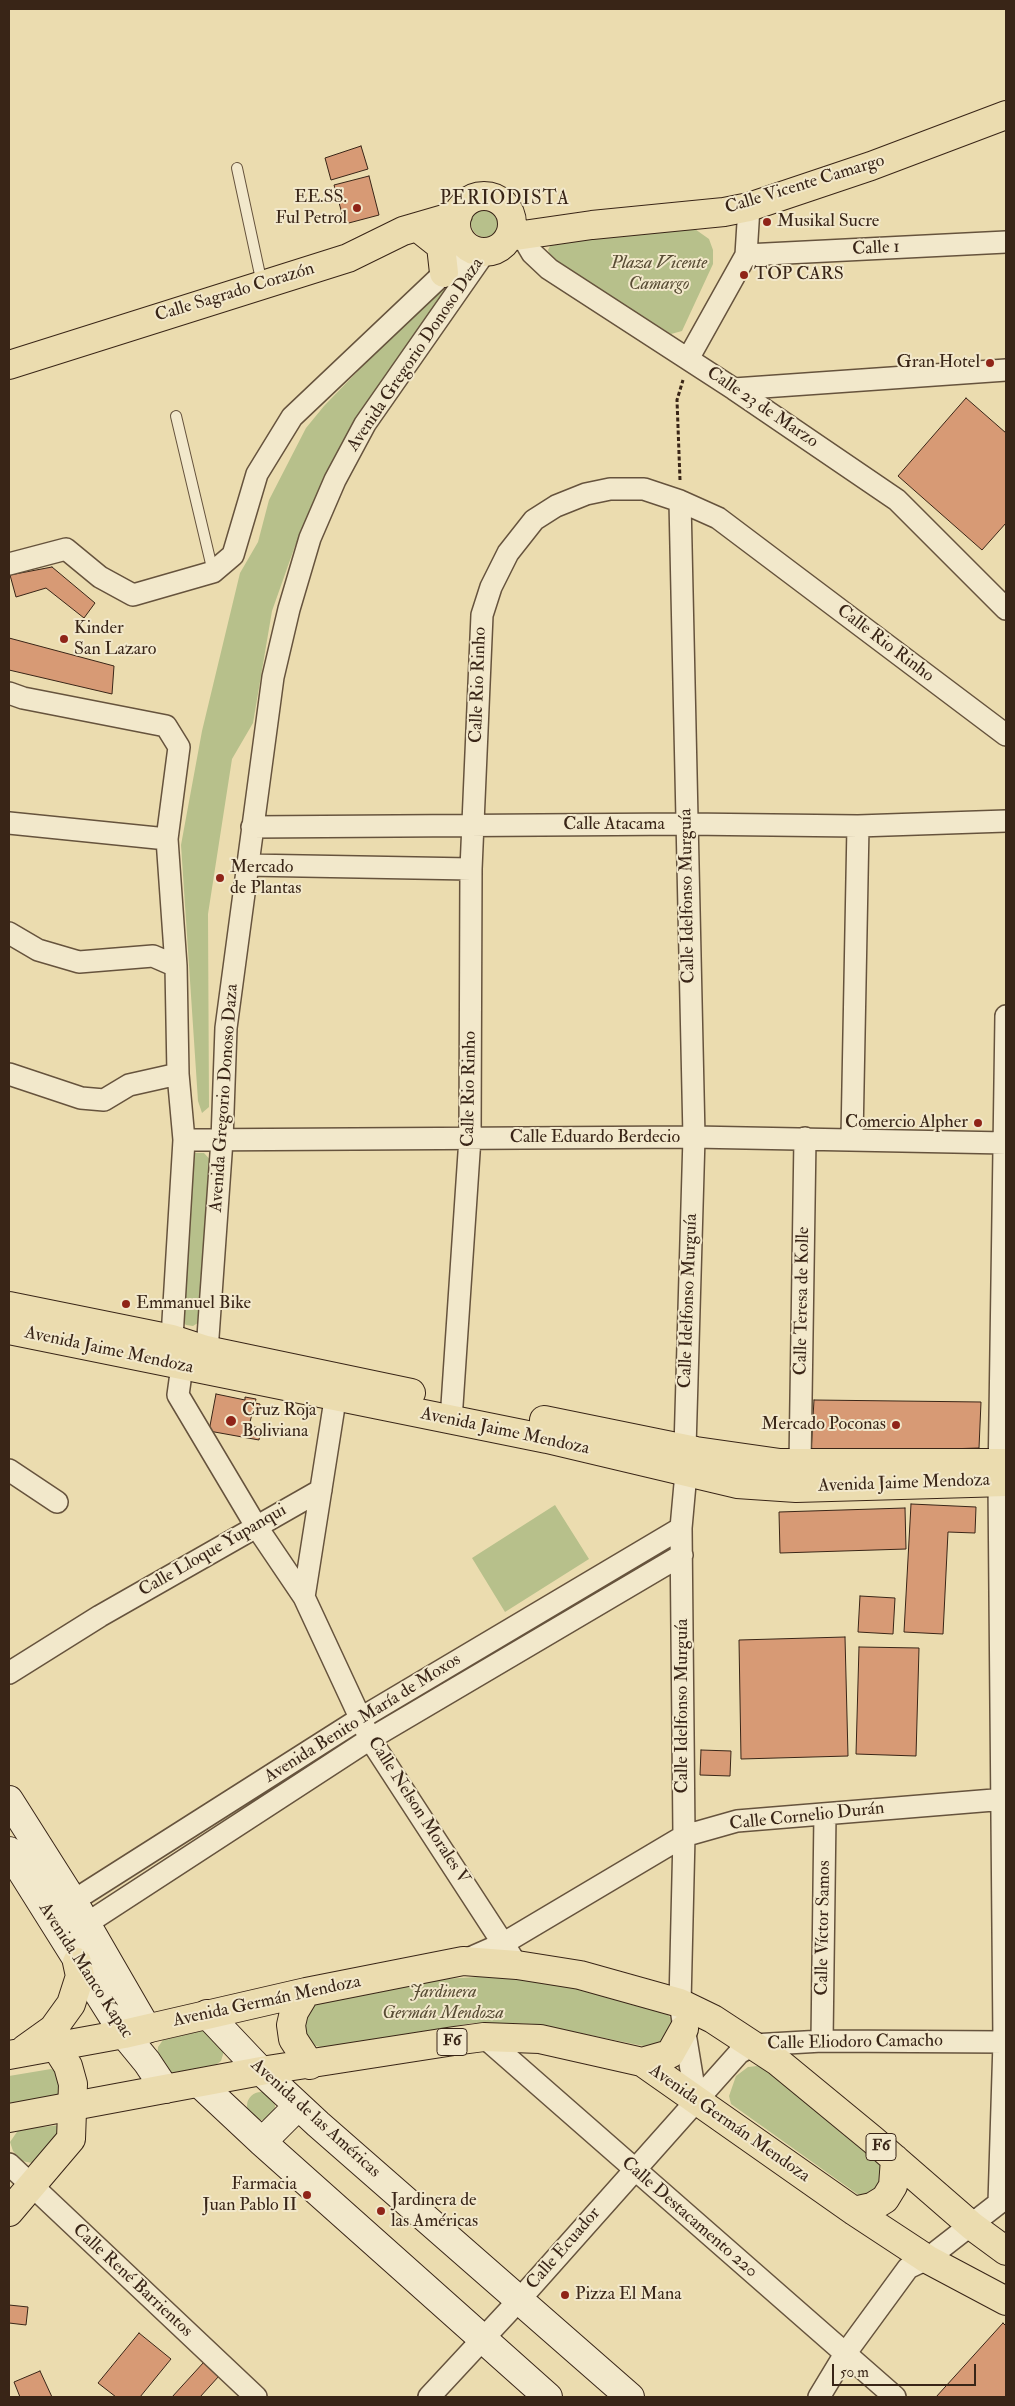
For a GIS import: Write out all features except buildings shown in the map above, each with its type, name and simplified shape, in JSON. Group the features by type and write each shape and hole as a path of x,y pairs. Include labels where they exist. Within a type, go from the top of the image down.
{"main road":[{"name":"Calle Vicente Camargo","path":"514,231 724,212 749,207 871,166 1006,115"},
{"path":"485,196 502,202 509,210 514,231 494,250 477,250 458,233 458,215 468,201 485,196"},
{"name":"Calle Sagrado Corazón","path":"9,365 348,258 403,231 458,215"},
{"path":"418,227 441,246 444,273"},
{"name":"Avenida Jaime Mendoza","path":"9,1306 188,1358"},
{"name":"Avenida Jaime Mendoza","path":"9,1330 188,1358 452,1411 686,1461 1003,1472"},
{"name":"Avenida Jaime Mendoza","path":"686,1461 737,1484 796,1488 1003,1472"},
{"name":"Avenida Manco Kapac","path":"9,1800 86,1924 147,2062 164,2089"},
{"name":"Avenida Manco Kapac","path":"9,1851 77,1962 135,2032"},
{"name":"Avenida Germán Mendoza","path":"14,2054 135,2032 306,1992 463,1961 510,1954 580,1975 682,2016 713,2019 778,2062 972,2226 1006,2251"},
{"path":"14,2054 53,2029 71,2004 80,1976 77,1962"},
{"path":"306,1992 294,2012 291,2025 293,2038 310,2065"},
{"name":"Avenida de las Américas","path":"207,2014 261,2071 298,2106 630,2397"},
{"path":"642,2062 670,2054 682,2016"},
{"name":"Avenida Germán Mendoza","path":"9,2118 261,2071 484,2037 540,2038 642,2062 854,2211 926,2258 1006,2301"},
{"path":"9,2212 71,2139 74,2107 73,2084 68,2066 56,2046"},
{"path":"199,2083 262,2142 548,2397"},
{"path":"262,2142 298,2106"},
{"path":"854,2211 872,2207 885,2199 894,2186 895,2159"}],"street":[{"path":"688,359 746,255 749,207"},
{"name":"Calle 23 de Marzo","path":"514,231 532,253 549,269 734,389 897,500 1006,609"},
{"name":"Calle 1","path":"746,255 1006,242"},
{"name":"Avenida Gregorio Donoso Daza","path":"213,572 233,554 257,474 292,417 444,273 477,250"},
{"name":"Avenida Gregorio Donoso Daza","path":"188,1358 222,1140 226,1028 252,827 273,677 288,609 310,538 335,480 365,424 477,250"},
{"path":"734,389 1006,370"},
{"name":"Calle Rio Rinho","path":"452,1411 470,1138 471,869 482,615 490,587 508,553 534,520 556,506 586,494 610,489 644,489 680,501 718,518 1006,735"},
{"name":"Calle Idelfonso Murguía","path":"680,501 694,1137 686,1461 681,1528 684,1836 682,2016 696,2100"},
{"path":"9,564 66,549 100,577 133,595 213,572"},
{"name":"Avenida Gregorio Donoso Daza","path":"9,693 23,698 166,726 179,746 167,839 176,966 178,1074 184,1140 188,1358"},
{"name":"Calle Atacama","path":"252,827 686,824 858,826 1006,821"},
{"path":"9,823 167,839"},
{"path":"852,1138 858,826"},
{"path":"248,865 471,869"},
{"path":"9,933 38,950 79,962 153,956 176,966"},
{"path":"819,2397 845,2354 908,2268 926,2258 972,2226 999,2203 1005,2042 1003,1472 1006,1016"},
{"path":"9,1074 81,1098 104,1100 129,1084 178,1074"},
{"name":"Calle Eduardo Berdecio","path":"184,1140 694,1137 852,1138 1006,1143"},
{"name":"Calle Teresa de Kolle","path":"800,1464 805,1138"},
{"name":"Calle Nelson Morales V","path":"188,1358 178,1395 256,1526 304,1597 370,1739 510,1954"},
{"path":"304,1597 337,1388"},
{"path":"9,1470 57,1502"},
{"name":"Calle Lloque Yupanqui","path":"9,1673 100,1616 321,1490"},
{"name":"Avenida Benito María de Moxos","path":"53,1923 73,1901 361,1718 681,1528"},
{"name":"Avenida Benito María de Moxos","path":"53,1923 86,1924 370,1739 682,1555"},
{"name":"Calle Cornelio Durán","path":"510,1954 684,1836 737,1821 1004,1799"},
{"name":"Calle Víctor Samos","path":"822,2041 825,1814"},
{"name":"Calle Destacamento 220","path":"484,2037 895,2397"},
{"name":"Calle Eliodoro Camacho","path":"696,2100 739,2053 753,2045 822,2041 1005,2042"},
{"name":"Calle Ecuador","path":"429,2397 520,2299 696,2100"},
{"name":"Calle René Barrientos","path":"9,2164 30,2186 256,2397"}],"lane":[{"path":"237,168 262,284"},
{"path":"176,416 213,572"}],"path":[{"path":"680,501 677,400 688,359"}],"green space":[{"path":"485,209 495,213 499,223 495,233 485,237 475,233 471,223 475,213"},
{"name":"Plaza Vicente Camargo","path":"692,227 709,239 713,250 713,264 682,331 671,334 552,260 548,250 552,242"},
{"path":"455,271 459,280 327,475 295,546 272,611 253,723 232,759 208,914 209,1107 202,1113 198,1101 181,845 202,731 240,573 258,542 269,500 306,428 324,406"},
{"path":"195,1153 204,1153 214,1164 201,1321 193,1326 186,1325 180,1319 191,1159"},
{"path":"555,1505 589,1559 505,1612 472,1558"},
{"name":"Jardinera Germán Mendoza","path":"495,1976 545,1981 597,1990 662,2009 671,2018 673,2029 667,2040 653,2048 536,2024 497,2023 473,2023 325,2048 307,2044 302,2021 312,2005 442,1979"},
{"path":"205,2030 224,2051 221,2061 214,2066 175,2075 167,2073 157,2058 158,2047 163,2040"},
{"path":"757,2066 767,2069 881,2166 885,2178 875,2193 860,2196 731,2104 729,2096 736,2076 748,2067"},
{"path":"51,2069 58,2072 61,2092 55,2096 9,2103 9,2076"},
{"path":"261,2092 271,2096 275,2106 271,2116 261,2120 251,2116 247,2106 251,2096"},
{"path":"68,2126 37,2164 22,2161 13,2151 10,2142 19,2129"}],"place":[{"name":"EE.SS. Ful Petrol","path":"357,208"},
{"name":"Musikal Sucre","path":"767,222"},
{"name":"TOP CARS","path":"744,275"},
{"name":"Gran Hotel","path":"990,363"},
{"name":"Kinder San Lazaro","path":"64,639"},
{"name":"Mercado de Plantas","path":"220,878"},
{"name":"Comercio Alpher","path":"978,1123"},
{"name":"Emmanuel Bike","path":"126,1304"},
{"name":"Cruz Roja Boliviana","path":"231,1421"},
{"name":"Mercado Poconas","path":"896,1425"},
{"name":"Farmacia Juan Pablo II","path":"307,2195"},
{"name":"Jardinera de las Américas","path":"381,2211"},
{"name":"Pizza El Mana","path":"565,2295"}],"district":[{"name":"PERIODISTA","path":"505,200"}]}
